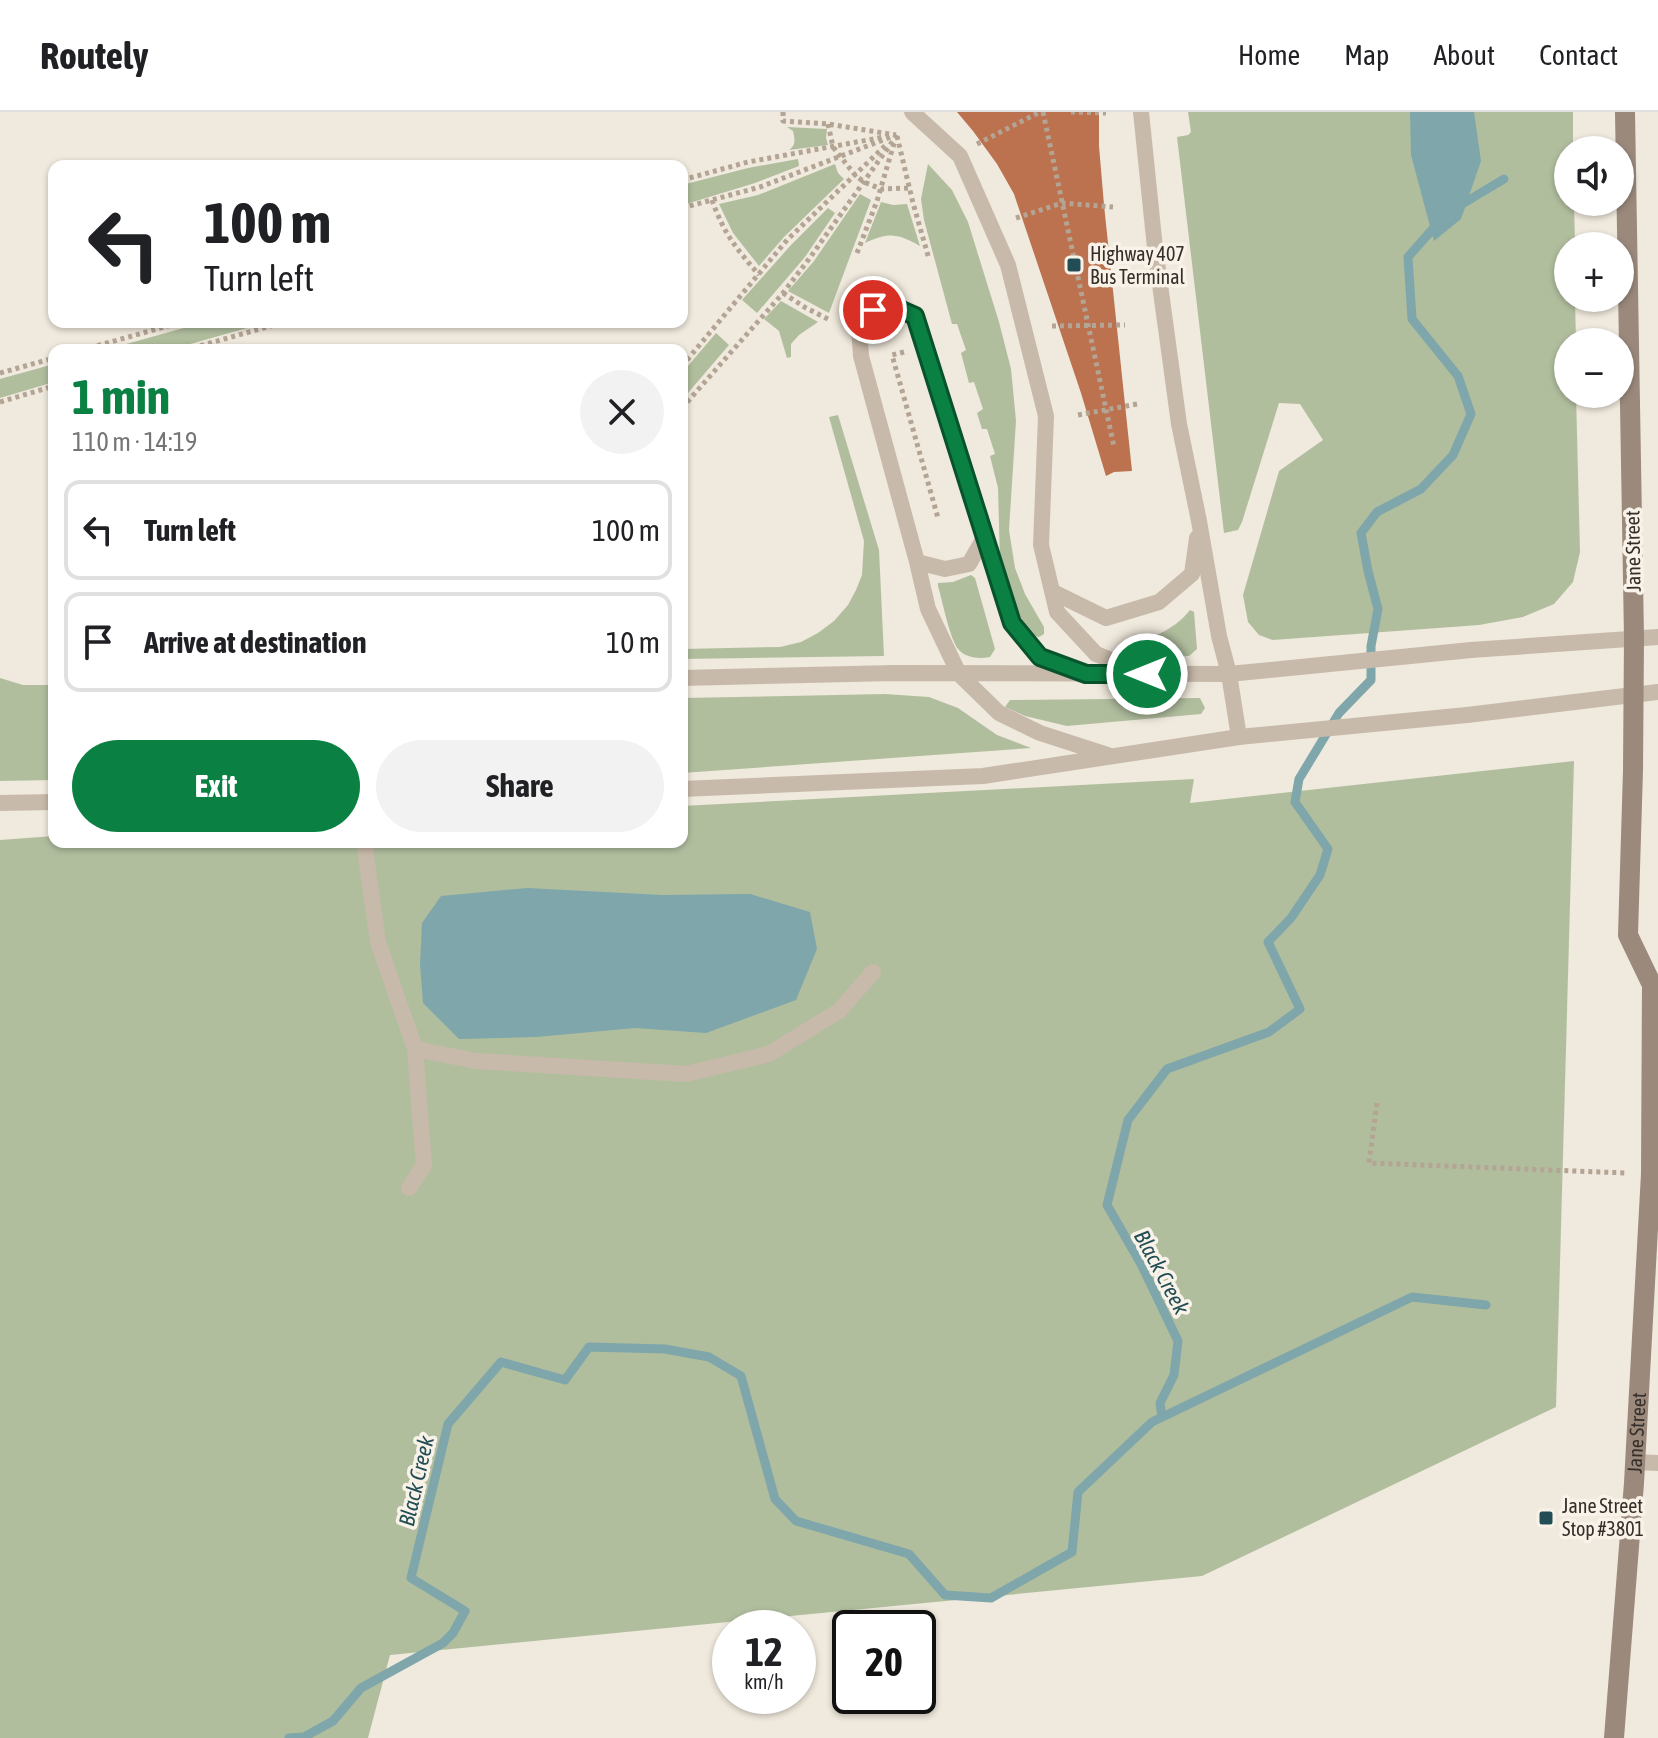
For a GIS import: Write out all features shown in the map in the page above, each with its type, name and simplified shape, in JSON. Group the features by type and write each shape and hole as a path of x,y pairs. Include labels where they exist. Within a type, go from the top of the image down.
{"main road":[{"name":"Jane Street","path":"1614,1738 1635,1462 1651,1174 1655,978 1628,935 1634,638 1625,112"}],"lane":[{"path":"912,112 960,156 1008,265 1046,416 1041,545 1057,612 1096,654 1147,674"},
{"path":"1141,112 1155,248 1179,424 1239,737"},
{"path":"1086,674 1040,657 1012,623 915,316 890,305 873,310 859,329 861,356 928,609 959,674 999,713 1040,733 1113,757"},
{"path":"1053,592 1106,618 1159,602 1192,574 1199,521"},
{"path":"917,562 945,569 969,564 984,538"},
{"path":"688,678 894,673 1229,674 1471,650 1658,637"},
{"path":"688,789 983,776 1239,737 1467,715 1658,692"},
{"path":"0,803 48,802"},
{"path":"365,848 378,942 415,1049 424,1165 409,1188"},
{"path":"415,1049 476,1061 686,1074 769,1054 839,1011 873,972"},
{"path":"1635,1462 1658,1463"}],"path":[{"path":"783,112 783,121 899,132"},
{"path":"975,146 1042,112 1114,447"},
{"path":"1071,112 1106,113"},
{"path":"828,124 833,147 855,175 881,189 910,188"},
{"path":"688,178 748,162 899,132"},
{"path":"688,206 760,187 899,132"},
{"path":"688,359 787,240 899,132"},
{"path":"688,401 783,293 899,132"},
{"path":"899,132 929,259"},
{"path":"857,253 899,132"},
{"path":"712,200 734,246 759,275"},
{"path":"1016,218 1062,203 1113,207"},
{"path":"783,293 830,320"},
{"path":"1052,326 1125,325"},
{"path":"103,344 161,328"},
{"path":"206,344 264,328"},
{"path":"924,346 892,355 938,518"},
{"path":"0,373 48,360"},
{"path":"0,402 48,388"},
{"path":"1078,415 1137,404"},
{"path":"1377,1103 1369,1163 1651,1174"}],"green space":[{"path":"1188,112 1573,112 1573,136 1554,136 1554,216 1574,216 1575,232 1554,232 1554,312 1575,312 1576,328 1554,328 1554,408 1576,408 1580,552 1573,582 1554,604 1523,617 1479,625 1273,640 1259,635 1248,622 1243,595 1279,471 1323,440 1300,404 1279,403 1242,522 1238,530 1224,533 1177,137 1191,132"},
{"path":"787,127 827,129 828,145 789,150 794,139 793,131"},
{"path":"798,159 799,166 688,203 688,183"},
{"path":"835,164 844,179 759,266 733,233 719,204 758,195"},
{"path":"928,164 952,190 968,222 1011,369 1016,421 1009,530 1015,568 1025,594 1044,627 1044,634 1039,637 1034,636 1016,611 1000,561 998,488 990,456 995,454 987,429 982,429 977,413 983,409 974,382 969,383 961,353 966,350 957,324 952,324 924,220 921,199"},
{"path":"860,194 871,200 829,313 788,291 814,261"},
{"path":"881,202 907,204 920,246 893,236 865,243"},
{"path":"828,208 835,213 805,257 757,313 742,300"},
{"path":"781,301 818,322 791,344 791,357 787,358 779,331 764,319"},
{"path":"184,328 247,328 190,344 126,344"},
{"path":"716,333 729,345 688,393 688,366"},
{"path":"48,366 48,384 0,398 0,379"},
{"path":"838,415 879,550 884,656 688,659 688,649 780,647 801,642 834,621 848,605 862,575 864,541 829,417"},
{"path":"971,575 975,578 995,649 990,657 973,657 959,650 949,629 938,586 938,583 953,582"},
{"path":"1190,610 1194,612 1197,649 1189,656 1154,655 1120,644 1158,634 1176,624"},
{"path":"0,678 23,685 48,685 48,780 0,781"},
{"path":"885,694 929,697 958,708 997,735 1031,748 688,773 688,698"},
{"path":"1200,698 1205,708 1201,714 1067,726 1025,716 1005,707 1010,700"},
{"path":"1574,761 1556,1407 1202,1576 816,1614 816,1610 712,1610 712,1624 390,1655 368,1738 0,1738 0,840 48,836 48,848 688,848 688,806 1194,779 1190,803"}],"water":[{"path":"1410,112 1474,112 1481,161 1461,219 1434,241 1411,155"},
{"path":"527,888 662,895 750,894 810,912 817,949 796,1000 706,1033 635,1028 536,1037 459,1039 423,1003 420,964 422,923 441,896"}],"building":[{"name":"Highway 407 Bus Terminal","path":"957,112 1099,112 1104,205 1132,471 1114,472 1106,476 1014,194 997,164"}],"waterway":[{"name":"Black Creek","path":"1459,206 1504,179"},
{"name":"Black Creek","path":"1162,1417 1160,1403 1174,1375 1178,1341 1141,1264 1107,1205 1128,1120 1167,1069 1269,1032 1300,1009 1268,942 1291,918 1320,875 1328,849 1295,802 1299,779 1339,713 1371,680 1371,646 1378,609 1361,533 1377,512 1421,489 1453,455 1471,414 1458,376 1412,319 1408,257 1438,223"},
{"name":"Black Creek","path":"289,1738 304,1737 333,1721 361,1688 443,1643 453,1633 465,1611 411,1578 448,1424 501,1362 565,1380 589,1347 665,1349 709,1357 741,1376 775,1499 796,1521 909,1554 945,1595 991,1598 1072,1552 1078,1492 1152,1422 1412,1297 1486,1305"}],"place":[{"name":"Highway 407 Bus Terminal","path":"1074,265"},
{"name":"Jane Street Stop #3801","path":"1546,1518"}],"route":[{"path":"873,310 890,305 915,316 1012,623 1040,657 1086,674 1147,674"}]}
